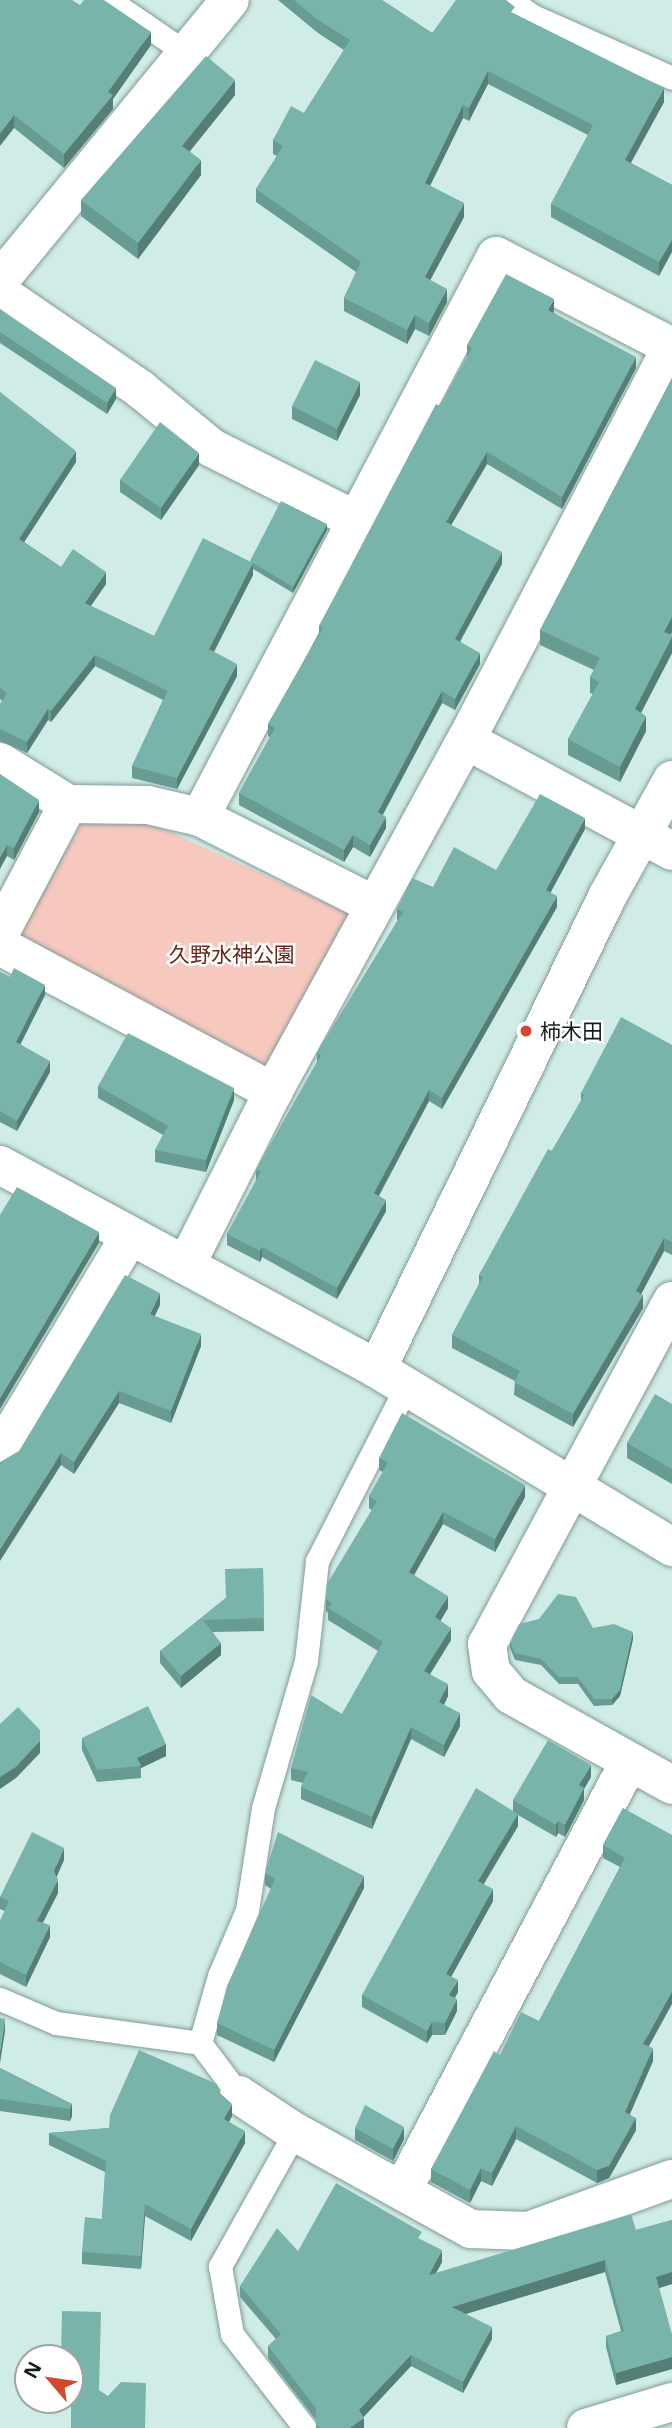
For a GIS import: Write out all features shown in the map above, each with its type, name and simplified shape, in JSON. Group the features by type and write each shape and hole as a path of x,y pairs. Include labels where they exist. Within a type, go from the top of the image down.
{"street":[{"path":"0,280 230,0"},
{"path":"186,1265 273,1092 466,740 672,346 496,256 200,817"},
{"path":"0,293 117,373 212,448 357,521"},
{"path":"466,740 657,842"},
{"path":"0,762 68,804 148,805 200,817 374,905"},
{"path":"391,1378 657,842 672,780"},
{"path":"0,933 68,804"},
{"path":"0,946 273,1092"},
{"path":"0,1165 391,1378 573,1485 672,1547"},
{"path":"0,1452 130,1236"},
{"path":"671,1306 487,1644 491,1671 511,1695 672,1785"},
{"path":"403,2189 629,1762"},
{"path":"239,2095 295,2132 403,2189 471,2229 528,2231 668,2174"},
{"path":"586,2428 672,2402"}],"lane":[{"path":"110,0 185,52"},
{"path":"510,0 533,16 672,78"},
{"path":"200,2043 219,1976 247,1910 263,1808 306,1661 317,1561 391,1378"},
{"path":"0,1999 56,2023 200,2043 239,2095"},
{"path":"295,2132 220,2266 232,2334 305,2428"}],"green space":[{"name":"久野水神公園","path":"97,799 350,914 269,1072 15,932"}],"building":[{"path":"0,0 72,0 80,5 84,0 104,0 151,32 108,92 113,95 64,154 14,115 0,133"},
{"path":"294,0 382,0 432,33 456,0 506,0 515,7 511,12 664,88 625,160 672,185 672,239 659,262 551,204 593,125 488,71 469,108 463,105 425,183 464,203 425,277 447,289 429,323 415,315 407,330 344,298 361,262 256,189 283,146 273,140 291,106 304,113 350,40 318,20"},
{"path":"206,56 235,80 182,146 201,160 138,243 81,200"},
{"path":"506,274 554,299 548,310 636,357 562,497 487,452 446,522 502,552 455,639 480,653 455,699 442,691 378,812 386,817 370,845 353,835 344,850 239,793 275,728 268,724 323,628 319,626 436,404 440,406 472,348 467,345"},
{"path":"0,309 116,388 107,403 0,332"},
{"path":"315,360 360,382 337,429 292,406"},
{"path":"672,378 672,617 664,632 672,637 635,709 646,716 620,767 568,739 599,682 590,677 600,658 540,630"},
{"path":"0,392 76,451 19,539 61,567 73,549 106,572 85,603 154,636 203,538 253,563 209,649 237,664 177,778 132,766 168,691 95,655 51,711 48,709 27,742 0,729 0,704 7,693 0,688"},
{"path":"160,422 199,453 161,508 120,480"},
{"path":"281,501 327,524 293,587 250,561"},
{"path":"0,774 39,800 14,848 7,845 0,857"},
{"path":"540,794 585,818 546,890 557,896 442,1098 429,1090 374,1193 386,1200 337,1288 262,1247 260,1251 227,1234 261,1171 256,1170 321,1055 317,1053 403,912 397,909 412,878 433,887 454,847 496,870"},
{"path":"14,968 45,985 16,1042 50,1061 17,1121 0,1111 0,972 10,977"},
{"path":"621,1017 672,1045 672,1242 664,1238 636,1291 643,1295 573,1414 514,1382 520,1371 452,1335 483,1277 479,1275 548,1149 552,1151 584,1095 581,1093"},
{"path":"128,1033 234,1088 206,1160 155,1150 168,1126 98,1086"},
{"path":"17,1187 99,1232 0,1398 0,1215"},
{"path":"125,1275 160,1293 150,1314 201,1334 171,1411 119,1391 74,1462 61,1453 0,1549 0,1462 19,1451"},
{"path":"655,1394 672,1404 672,1469 627,1443"},
{"path":"402,1413 525,1485 495,1539 443,1512 409,1572 448,1596 435,1617 451,1628 424,1671 448,1684 439,1702 460,1713 444,1745 411,1727 372,1817 301,1787 308,1772 291,1768 311,1695 342,1714 383,1642 328,1608 332,1603 326,1599 327,1584 377,1501 369,1496 388,1462 379,1458"},
{"path":"263,1568 264,1618 203,1620 221,1643 181,1676 160,1651 226,1598 225,1569"},
{"path":"558,1594 576,1597 593,1628 614,1624 633,1632 620,1690 612,1699 594,1699 578,1677 559,1677 541,1659 515,1653 510,1642 519,1624 539,1619"},
{"path":"148,1706 166,1744 137,1758 141,1766 97,1770 82,1738"},
{"path":"18,1707 40,1730 40,1741 16,1767 0,1777 0,1724"},
{"path":"548,1740 591,1765 579,1785 584,1788 565,1825 558,1821 556,1825 513,1800"},
{"path":"476,1788 518,1814 478,1881 493,1889 446,1974 458,1980 449,1995 457,1999 445,2023 432,2022 427,2031 362,1995"},
{"path":"623,1808 672,1835 672,1991 643,2044 653,2048 625,2112 636,2118 609,2166 597,2170 516,2126 492,2173 481,2168 470,2190 431,2169 494,2051 500,2055 521,2012 539,2021 625,1858 603,1845"},
{"path":"32,1832 64,1848 54,1871 58,1880 37,1921 50,1925 26,1975 0,1962 0,1921 9,1901 0,1897"},
{"path":"278,1832 364,1876 274,2050 217,2023 227,1986 275,1879 265,1873"},
{"path":"0,2018 5,2019 0,2051"},
{"path":"139,2050 217,2084 220,2093 232,2104 224,2119 245,2131 191,2229 145,2204 141,2256 82,2252 85,2217 102,2219 106,2161 49,2133 109,2128 110,2115"},
{"path":"0,2068 72,2104 70,2109 0,2099"},
{"path":"365,2105 404,2127 393,2149 355,2128"},
{"path":"336,2183 422,2232 418,2238 442,2250 429,2275 631,2214 636,2230 672,2220 672,2272 656,2277 672,2335 672,2357 616,2373 606,2336 624,2331 605,2260 452,2307 492,2327 463,2382 411,2355 359,2410 364,2418 350,2428 319,2428 316,2424 316,2408 268,2346 281,2334 240,2286 277,2228 298,2251"},
{"path":"62,2311 101,2312 99,2390 108,2396 121,2382 146,2383 145,2428 71,2428 71,2414 84,2414 84,2344 61,2344"}],"place":[{"name":"柿木田","path":"526,1031"}]}
